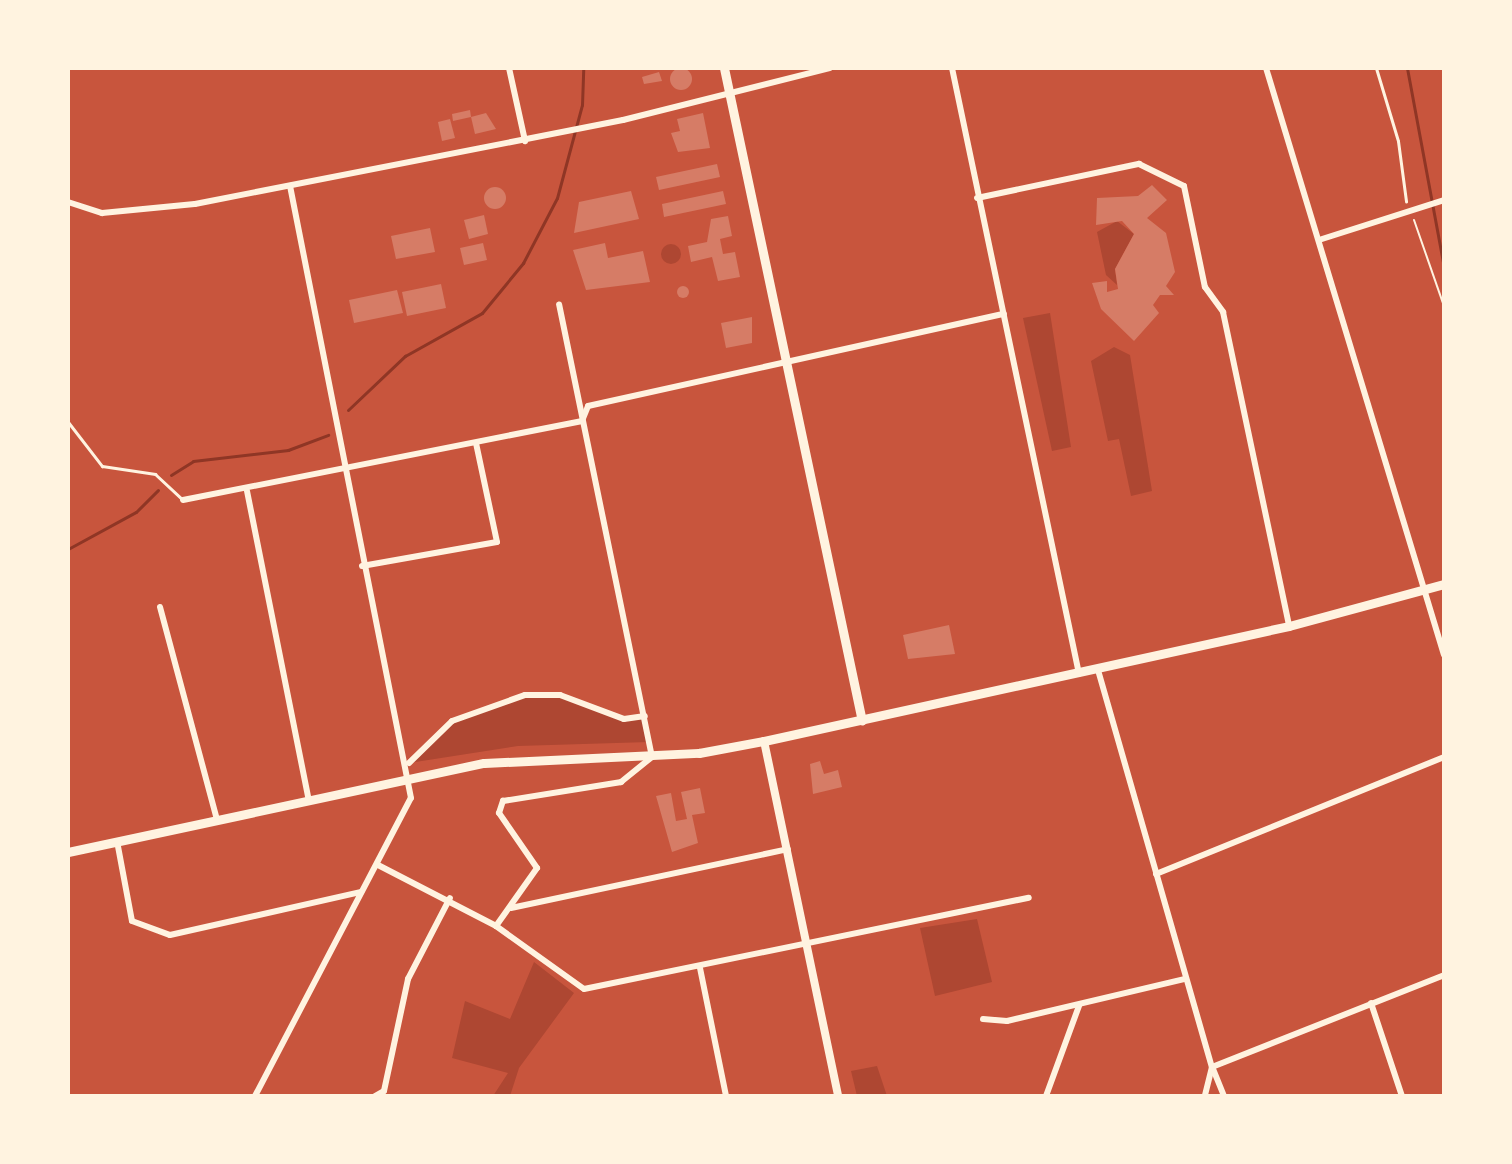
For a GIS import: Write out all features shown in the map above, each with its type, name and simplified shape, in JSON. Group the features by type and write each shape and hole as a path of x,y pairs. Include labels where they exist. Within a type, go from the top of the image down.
{"main road":[{"path":"724,68 862,721"},
{"path":"68,852 411,778 531,759 652,757 764,741 1289,626 1444,584"}],"street":[{"path":"509,68 525,141"},
{"path":"68,202 102,213 151,211 525,141 730,95 830,68"},
{"path":"952,68 1079,674"},
{"path":"1266,68 1322,239 1444,655"},
{"path":"977,198 1139,164 1184,186 1205,287 1223,312 1289,626"},
{"path":"255,1096 411,798 409,763 362,566 290,186"},
{"path":"1322,239 1444,200"},
{"path":"496,926 537,868 499,813 503,801 621,782 652,757 559,304"},
{"path":"582,421 588,406 1004,314"},
{"path":"183,500 247,491 582,421"},
{"path":"362,566 497,542 476,443"},
{"path":"247,491 309,801"},
{"path":"160,607 217,820"},
{"path":"1098,670 1185,979 1224,1096"},
{"path":"409,763 452,721 525,695 560,695 624,719 645,716"},
{"path":"764,741 838,1096"},
{"path":"1156,874 1444,757"},
{"path":"117,841 132,921 170,935 361,892"},
{"path":"511,908 788,849"},
{"path":"378,865 450,898 496,926 584,989 808,948 906,918 1029,898"},
{"path":"375,1096 384,1091 408,979 450,898"},
{"path":"700,968 726,1096"},
{"path":"1212,1067 1444,975"},
{"path":"983,1019 1079,1006 1185,979"},
{"path":"1371,1003 1402,1096"},
{"path":"1046,1096 1079,1006"},
{"path":"1205,1096 1212,1067"},
{"path":"384,1091 392,1096"}],"lane":[{"path":"1376,68 1398,141 1406,201"},
{"path":"68,422 102,466 155,474 183,500"}],"path":[{"path":"1414,220 1444,306"}],"shaded area":[{"path":"1117,221 1134,234 1115,269 1117,285 1106,275 1097,232"},
{"path":"671,244 678,247 681,254 678,261 671,264 664,261 661,254 664,247"},
{"path":"1050,313 1071,447 1052,451 1023,318"},
{"path":"1114,347 1130,355 1152,491 1131,496 1119,439 1108,441 1091,361"},
{"path":"525,695 560,695 624,719 645,716 649,742 518,746 409,763 452,721"},
{"path":"977,919 992,982 935,996 920,928"},
{"path":"534,962 574,993 519,1068 510,1096 493,1096 508,1073 452,1058 465,1001 510,1019"},
{"path":"877,1066 887,1096 857,1096 851,1071"}],"building":[{"path":"677,68 685,68 692,79 685,90 677,90 670,83 670,75"},
{"path":"659,72 662,81 644,84 642,77"},
{"path":"470,110 471,117 453,121 452,114"},
{"path":"486,113 496,129 475,134 471,117"},
{"path":"703,113 710,148 678,152 671,133 680,131 677,119"},
{"path":"450,119 455,138 442,141 438,122"},
{"path":"717,164 720,177 659,190 656,177"},
{"path":"1152,185 1167,200 1147,218 1166,233 1175,272 1166,286 1174,295 1160,295 1153,305 1159,313 1134,341 1101,309 1092,283 1107,281 1107,292 1118,289 1115,269 1134,234 1122,221 1096,225 1097,198 1138,196"},
{"path":"495,187 503,190 506,198 503,206 495,209 487,206 484,198 487,190"},
{"path":"631,191 639,219 574,233 579,202"},
{"path":"723,191 726,204 664,217 662,204"},
{"path":"484,215 488,234 469,239 464,220"},
{"path":"728,216 732,236 720,239 723,254 735,252 740,277 718,281 712,257 691,262 688,246 707,242 711,219"},
{"path":"430,228 435,252 396,259 391,236"},
{"path":"483,243 487,260 464,265 460,248"},
{"path":"605,243 608,258 643,251 650,282 586,290 573,250"},
{"path":"441,284 446,308 407,316 402,292"},
{"path":"678,287 688,287 688,297 678,297"},
{"path":"397,290 403,313 354,323 349,300"},
{"path":"752,317 752,343 726,348 721,323"},
{"path":"949,625 955,654 908,659 903,635"},
{"path":"820,761 824,774 838,770 842,787 813,794 810,764"},
{"path":"700,788 705,813 692,815 698,843 672,852 656,796 671,793 676,821 687,819 681,792"}],"waterway":[{"path":"348,410 405,356 482,313 523,263 557,198 582,105 583,68"},
{"path":"1407,68 1444,267"},
{"path":"171,475 193,461 288,450 328,435"},
{"path":"68,549 136,512 158,490"}]}
